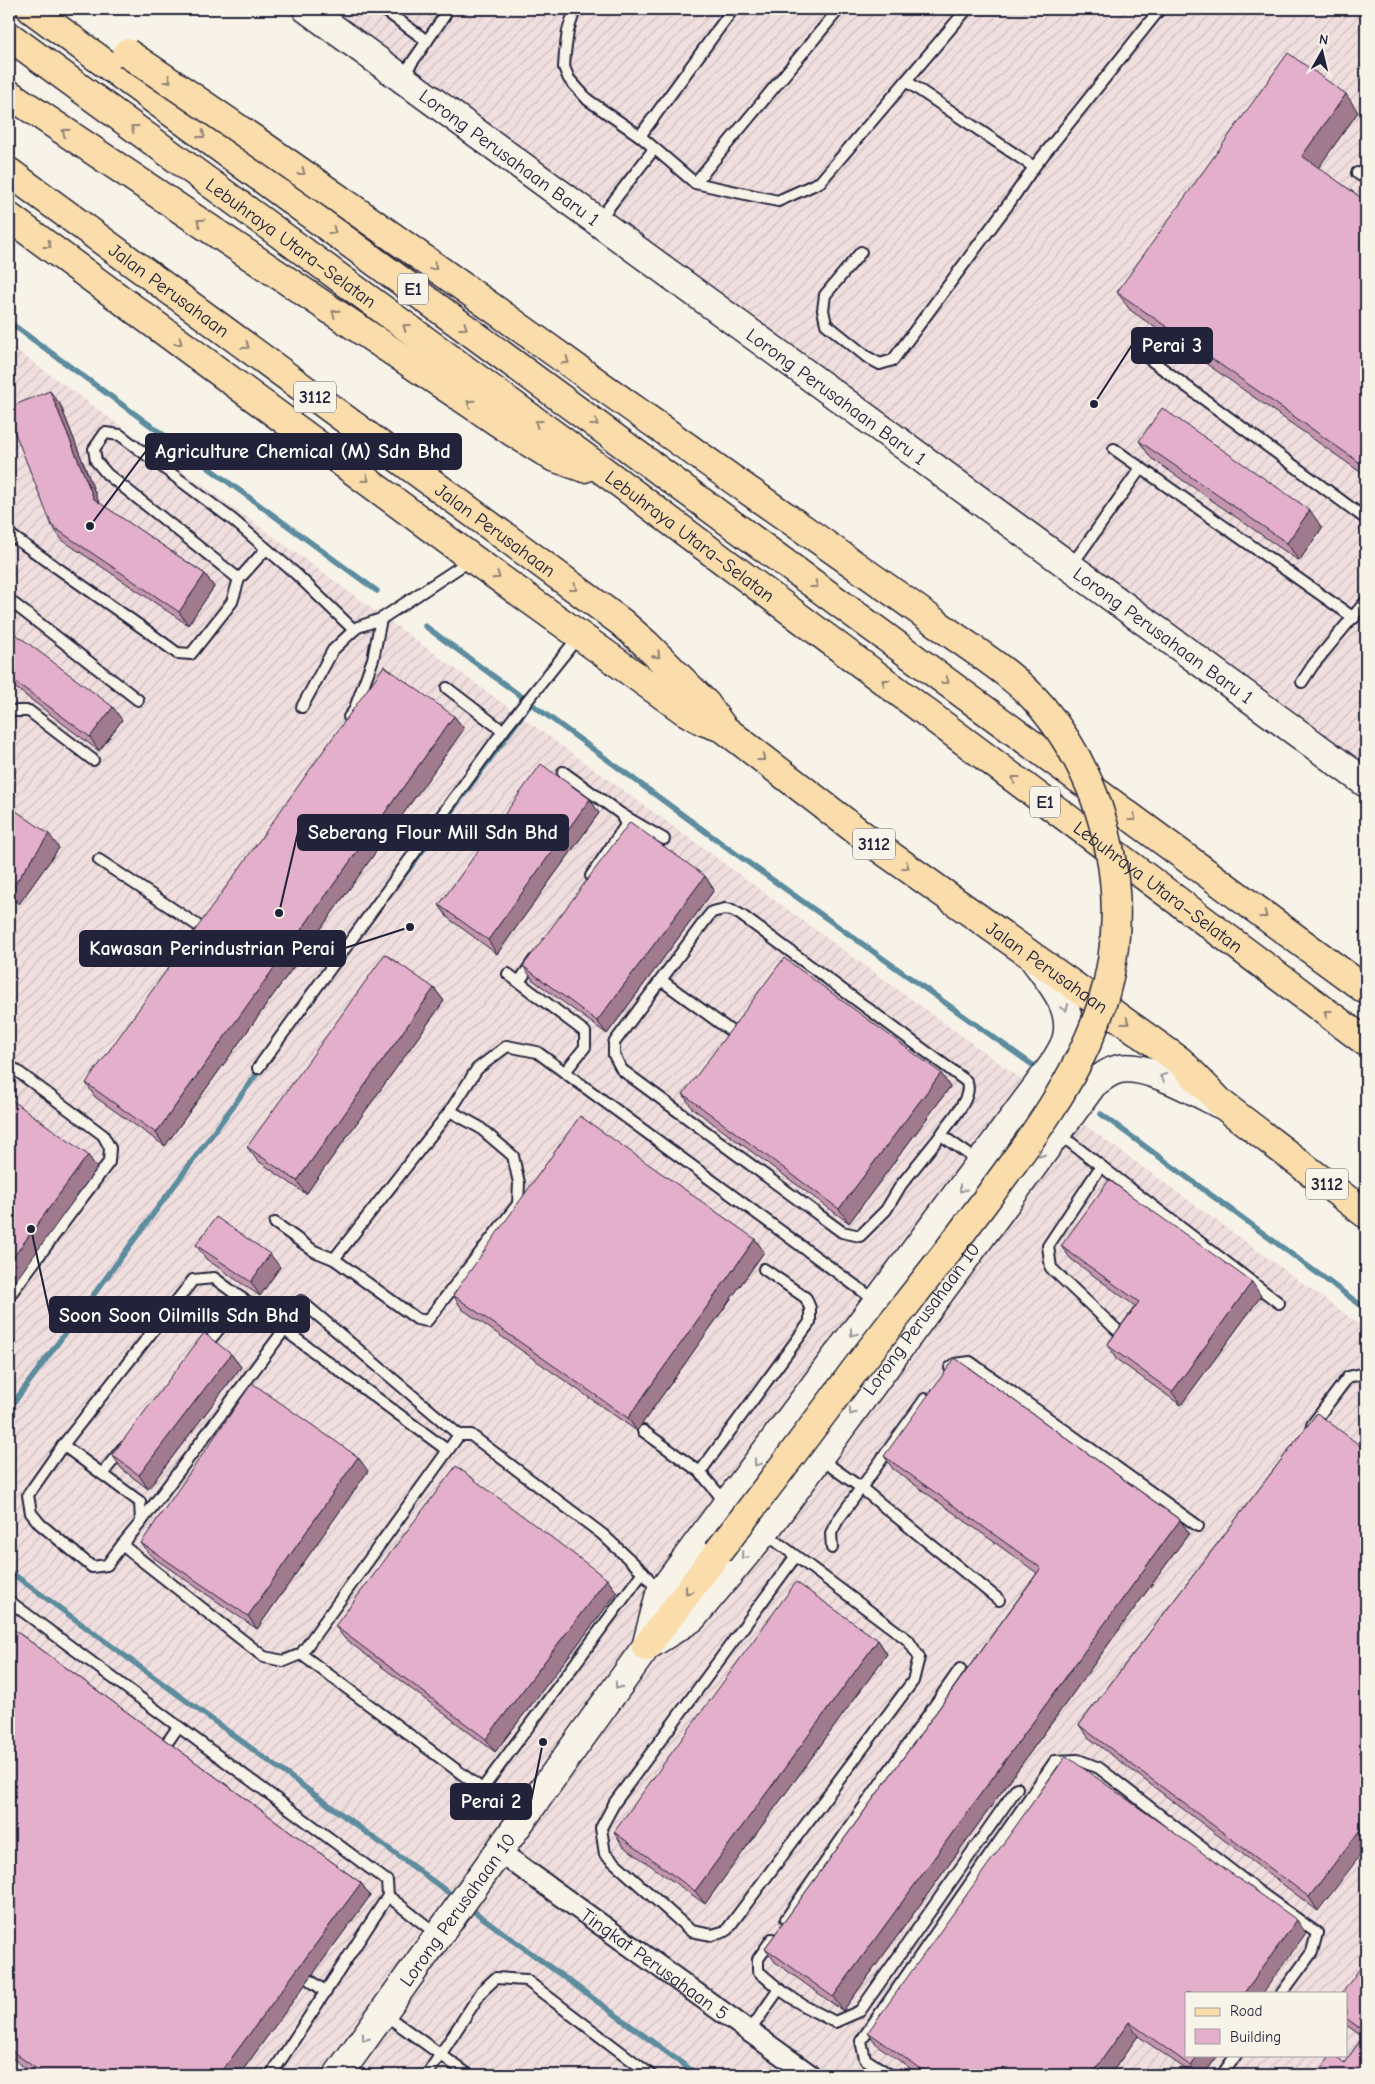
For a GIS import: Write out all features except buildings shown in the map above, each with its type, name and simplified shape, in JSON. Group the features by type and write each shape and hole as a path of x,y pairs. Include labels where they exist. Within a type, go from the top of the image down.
{"main road":[{"path":"41,16 127,53 261,143 896,594 1008,676 1030,694 1056,727 1076,756 1096,801 1113,867 1116,895 1116,926 1113,953 1101,1006 1078,1061 1060,1094 1010,1167 646,1646"},
{"name":"Lebuhraya Utara–Selatan","path":"41,16 1366,990"},
{"name":"Lebuhraya Utara–Selatan","path":"9,36 605,472 1366,1042"},
{"path":"9,94 544,452 575,466 605,472"},
{"name":"Jalan Perusahaan","path":"9,172 621,622 646,644 706,704 724,728"},
{"name":"Jalan Perusahaan","path":"9,217 450,540 473,559 685,711 703,721 724,728 874,844 1180,1061 1223,1105 1366,1214"},
{"path":"450,540 470,511"}],"street":[{"name":"Lorong Perusahaan Baru 1","path":"307,9 1366,783"},
{"name":"Lorong Perusahaan 10","path":"338,2075 500,1852 646,1646 660,1594 1053,1065 1067,1037 1068,1017 1062,1000 1029,953"},
{"name":"Lorong Perusahaan 10","path":"646,1646 692,1618 764,1532 1093,1084 1107,1074 1121,1069 1134,1069 1160,1075 1223,1105"},
{"name":"Tingkat Perusahaan 5","path":"500,1852 810,2075"}],"lane":[{"path":"383,9 427,41"},
{"path":"575,9 568,31 564,67 569,79 588,100 640,136 695,183 778,201 820,182 967,9"},
{"path":"640,136 733,9"},
{"path":"695,183 839,9"},
{"path":"861,252 825,295 823,310 826,324 867,357 880,364 893,360 1034,167 1160,9"},
{"path":"402,78 445,15"},
{"path":"906,81 1034,167"},
{"path":"598,222 654,149"},
{"path":"1357,173 1366,179"},
{"path":"1140,352 1366,518"},
{"path":"239,579 106,474 96,461 94,449 105,433 120,435 233,520 296,574 354,630"},
{"path":"1114,449 1354,618"},
{"path":"1070,567 1140,468"},
{"path":"9,534 177,653 191,654 232,602 239,579 266,549"},
{"path":"302,707 333,650 354,630 381,619 473,559"},
{"path":"9,600 138,700"},
{"path":"1302,682 1313,665 1354,618 1366,601"},
{"path":"342,727 354,711 373,659 381,619"},
{"path":"258,1068 503,731 580,635"},
{"path":"447,688 503,731"},
{"path":"9,711 29,711 93,760"},
{"path":"563,772 621,814 664,839"},
{"path":"583,888 626,825 621,814"},
{"path":"99,860 200,926"},
{"path":"732,910 770,935 966,1081 969,1088 967,1097 940,1135 902,1185 886,1210 860,1236 842,1232 622,1070 614,1055 614,1043 712,912 732,910"},
{"path":"519,982 540,951"},
{"path":"508,974 585,1032 585,1047 565,1072"},
{"path":"661,980 739,1037"},
{"path":"334,1259 450,1111 477,1069 507,1046 537,1052 877,1301"},
{"path":"9,1065 104,1135 110,1148 109,1162 9,1296"},
{"path":"275,1223 314,1251 334,1259 417,1319 427,1321 518,1204 519,1183 513,1156 479,1127 450,1111"},
{"path":"1057,1132 1279,1303"},
{"path":"940,1135 981,1163"},
{"path":"1101,1166 1048,1246 1051,1268 1118,1332"},
{"path":"700,1472 810,1322 810,1308 806,1298 764,1269"},
{"path":"284,1330 107,1565 92,1566 40,1524 31,1513 28,1495 63,1446 193,1280 214,1278 447,1450"},
{"path":"194,1360 243,1299"},
{"path":"301,1301 458,1435 472,1435 602,1534 643,1572 660,1594"},
{"path":"941,1378 955,1364 970,1362 1198,1526"},
{"path":"1306,1432 1348,1377 1361,1374 1366,1376"},
{"path":"832,1548 831,1533 860,1487 929,1393"},
{"path":"643,1431 700,1472 727,1503"},
{"path":"122,1545 264,1657 284,1660 301,1654 458,1435"},
{"path":"102,1474 133,1436"},
{"path":"63,1446 140,1502 141,1522"},
{"path":"818,1458 860,1487 999,1600"},
{"path":"764,1532 908,1640 919,1657 913,1681 726,1931 712,1935 691,1931 605,1854 601,1828 615,1802 795,1557"},
{"path":"483,1788 643,1572"},
{"path":"9,1601 387,1881 388,1896 271,2075"},
{"path":"301,1654 523,1819"},
{"path":"960,1670 758,1960 758,1971 779,1989 804,2006 835,2022 860,2012 1017,1788"},
{"path":"156,1758 178,1727"},
{"path":"890,2075 865,2059 861,2041 1055,1761 1078,1760 1099,1768 1258,1891 1317,1933 1312,1952 1283,1992"},
{"path":"388,1896 439,1936"},
{"path":"294,1968 326,1992"},
{"path":"427,2075 482,1991 496,1978 526,1980 651,2075"},
{"path":"749,2032 779,1989"},
{"path":"383,2013 469,2075"},
{"path":"1222,2075 1235,2056"}],"shaded area":[{"path":"279,9 1366,9 1366,799"},
{"path":"9,345 1366,1329 1366,2075 9,2075"}],"waterway":[{"path":"9,322 377,591"},
{"path":"425,626 732,851 1034,1066"},
{"path":"403,877 530,705"},
{"path":"9,1409 262,1067"},
{"path":"1101,1114 1366,1309"},
{"path":"9,1571 456,1898"},
{"path":"468,1907 698,2075"}],"place":[{"name":"Perai 3","path":"1094,404"},
{"name":"Agriculture Chemical (M) Sdn Bhd","path":"90,526"},
{"name":"Seberang Flour Mill Sdn Bhd","path":"279,913"},
{"name":"Kawasan Perindustrian Perai","path":"410,927"},
{"name":"Soon Soon Oilmills Sdn Bhd","path":"31,1229"},
{"name":"Perai 2","path":"543,1742"}]}
